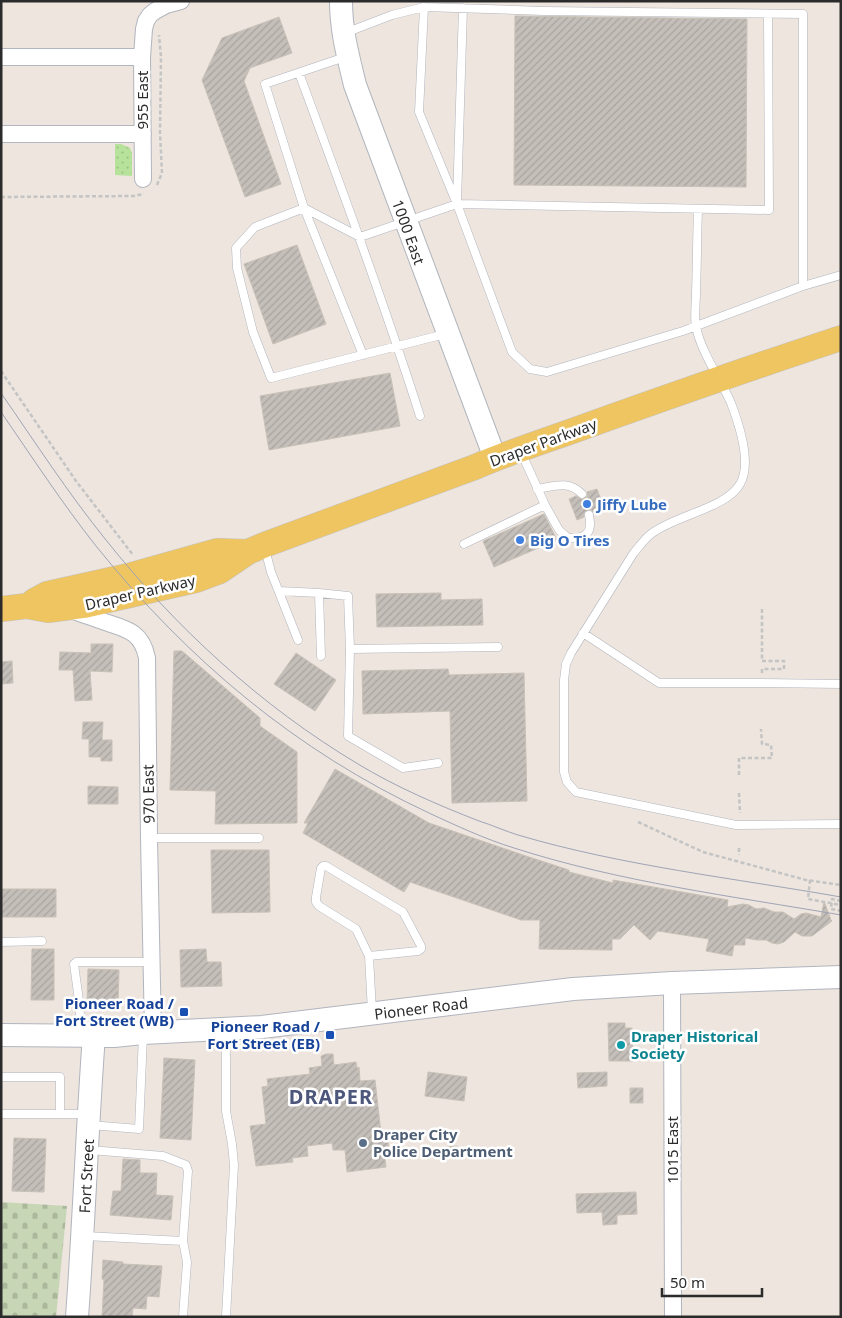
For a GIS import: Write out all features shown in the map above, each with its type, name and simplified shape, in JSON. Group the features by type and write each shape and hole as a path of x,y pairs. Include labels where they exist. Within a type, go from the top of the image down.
{"main road":[{"name":"Draper Parkway","path":"1,609 26,606 48,610 86,605 196,580 220,571 256,548 495,458 718,378 841,338"},
{"name":"Draper Parkway","path":"26,606 47,594 128,576 217,551 256,548"}],"street":[{"name":"955 East","path":"143,178 142,57 146,21 160,7 181,1"},
{"name":"1000 East","path":"341,1 341,22 355,85 495,458"},
{"path":"1,57 142,57"},
{"path":"1,134 143,134"},
{"name":"970 East","path":"64,608 127,629 138,637 147,658 152,962 148,1033"},
{"name":"Pioneer Road","path":"1,1034 114,1036 262,1027 573,989 672,983 841,977"},
{"name":"1015 East","path":"672,983 673,1317"},
{"name":"Fort Street","path":"77,1317 87,1150 87,1035"}],"lane":[{"path":"343,34 392,15 424,7 803,14 803,286"},
{"path":"424,7 419,112 457,204 512,352 530,369 547,372 696,326 803,286 841,275"},
{"path":"457,204 463,8"},
{"path":"447,333 271,378 253,332 237,268 236,248 255,227 304,208 360,237 457,204 769,210 768,14"},
{"path":"348,57 265,84 304,208 363,355"},
{"path":"299,73 360,237 420,416"},
{"path":"698,209 696,326 706,352 731,403 743,444 745,458 744,473 740,485 732,494 721,501 651,533 633,554 583,633 566,664 564,680 564,772 567,782 576,792 736,825 841,824"},
{"path":"520,450 545,506 559,530 568,538 578,539 588,534 591,526 589,515"},
{"path":"537,489 562,485 576,487 582,494"},
{"path":"464,544 545,506"},
{"path":"256,548 271,572 298,640"},
{"path":"279,591 348,596 350,649 348,736 403,768 438,763"},
{"path":"319,593 321,656"},
{"path":"583,633 659,683 762,682 841,684"},
{"path":"350,649 498,647"},
{"path":"149,838 259,838"},
{"path":"369,956 418,951 421,949 421,946 403,912 323,866 321,868 316,902 319,906 356,929 369,956 372,1014"},
{"path":"1,942 42,941"},
{"path":"87,1035 80,1008 74,964 76,962 152,962"},
{"path":"225,1029 226,1106 234,1165 226,1317"},
{"path":"1,1114 60,1114 139,1129 148,1033"},
{"path":"1,1077 60,1077 60,1114"},
{"path":"87,1150 163,1156 186,1165 188,1171 183,1241 186,1262 183,1317"},
{"path":"83,1236 183,1241"}],"path":[{"path":"1,371 76,481 136,560"},
{"path":"762,609 762,661 784,661 784,669 762,669 762,674"},
{"path":"739,775 739,758 772,758 771,745 762,744 761,729"},
{"path":"739,793 740,813"},
{"path":"638,822 703,852 810,880 841,885"},
{"path":"740,848 740,855"},
{"path":"810,880 808,899 841,905"},
{"path":"841,900 832,899 831,909 841,911"}],"green space":[{"path":"115,144 121,144 130,148 132,153 132,176 115,175"},
{"path":"1,1202 67,1206 56,1317 1,1317"}],"building":[{"path":"515,16 747,19 746,187 514,185"},
{"path":"279,17 292,53 250,68 244,81 281,184 245,197 202,80 222,38"},
{"path":"297,245 326,324 273,344 244,264"},
{"path":"390,373 400,426 269,450 260,396"},
{"name":"Jiffy Lube","path":"597,489 605,510 594,513 588,510 584,513 584,517 577,520 569,499 576,496 583,499 587,497 587,492"},
{"name":"Big O Tires","path":"544,514 557,540 494,567 483,541"},
{"path":"441,593 441,600 482,599 483,625 377,627 376,594"},
{"path":"91,644 113,644 112,672 90,671 92,700 75,701 73,670 59,670 60,652 91,653"},
{"path":"174,651 182,651 260,718 260,726 297,752 297,823 215,824 216,791 170,790"},
{"path":"296,653 336,680 315,711 274,684"},
{"path":"12,661 13,683 1,684 1,662"},
{"path":"448,669 449,675 524,673 527,801 452,803 450,711 363,714 362,671"},
{"path":"83,722 103,722 102,740 112,740 112,761 101,761 101,757 89,757 89,739 82,739"},
{"path":"335,769 429,823 569,870 569,872 613,883 613,880 728,900 727,907 743,904 749,905 756,909 764,908 774,912 783,912 794,919 806,913 821,917 824,901 832,921 812,936 802,936 795,932 784,942 778,944 766,940 745,938 745,945 734,945 732,956 706,951 709,939 658,931 650,940 634,925 620,939 612,939 612,950 539,949 540,920 521,920 410,882 404,892 303,833 308,823 304,823"},
{"path":"88,786 118,787 118,804 88,804"},
{"path":"211,850 269,850 270,912 212,913"},
{"path":"1,889 56,889 56,917 1,917"},
{"path":"32,949 54,949 54,1000 31,1000"},
{"path":"206,949 207,962 221,962 222,986 181,987 180,950"},
{"path":"88,969 119,970 118,1006 87,1005"},
{"name":"Draper Historical Society","path":"608,1023 625,1023 625,1028 632,1028 633,1061 609,1061"},
{"path":"333,1054 334,1065 356,1062 357,1068 359,1067 360,1081 375,1080 381,1133 387,1133 389,1151 384,1152 386,1167 347,1172 345,1150 333,1150 332,1143 307,1146 308,1156 292,1158 293,1162 256,1166 250,1126 266,1124 262,1087 268,1086 267,1079 310,1074 309,1068 322,1066 321,1056"},
{"path":"164,1058 195,1060 191,1140 160,1138"},
{"path":"428,1072 467,1077 464,1101 425,1096"},
{"path":"607,1072 607,1086 578,1088 577,1073"},
{"path":"630,1088 643,1088 643,1103 630,1103"},
{"path":"14,1138 46,1139 44,1192 12,1191"},
{"path":"457,1146 458,1156 439,1158 438,1148"},
{"path":"123,1159 140,1160 140,1173 157,1173 156,1195 173,1196 171,1220 110,1215 113,1191 121,1191"},
{"path":"636,1192 637,1214 617,1215 617,1224 603,1225 602,1212 577,1213 576,1194"},
{"path":"103,1260 123,1262 123,1264 162,1266 159,1297 147,1296 146,1309 133,1308 132,1317 102,1317"}],"tram line":[{"path":"1,393 92,522 161,604 254,691 322,741 358,764 402,788 433,802 518,835 558,846 638,863 841,897"},
{"path":"1,412 59,497 96,546 131,588 168,627 247,699 289,731 334,761 380,788 429,813 514,848 554,860 635,879 841,915"}],"place":[{"name":"Jiffy Lube","path":"587,504"},
{"name":"Big O Tires","path":"520,540"},
{"name":"Pioneer Road / Fort Street (WB)","path":"184,1012"},
{"name":"Pioneer Road / Fort Street (EB)","path":"330,1035"},
{"name":"Draper Historical Society","path":"621,1045"},
{"name":"Draper City Police Department","path":"363,1143"}],"district":[{"name":"DRAPER","path":"331,1096"}]}
